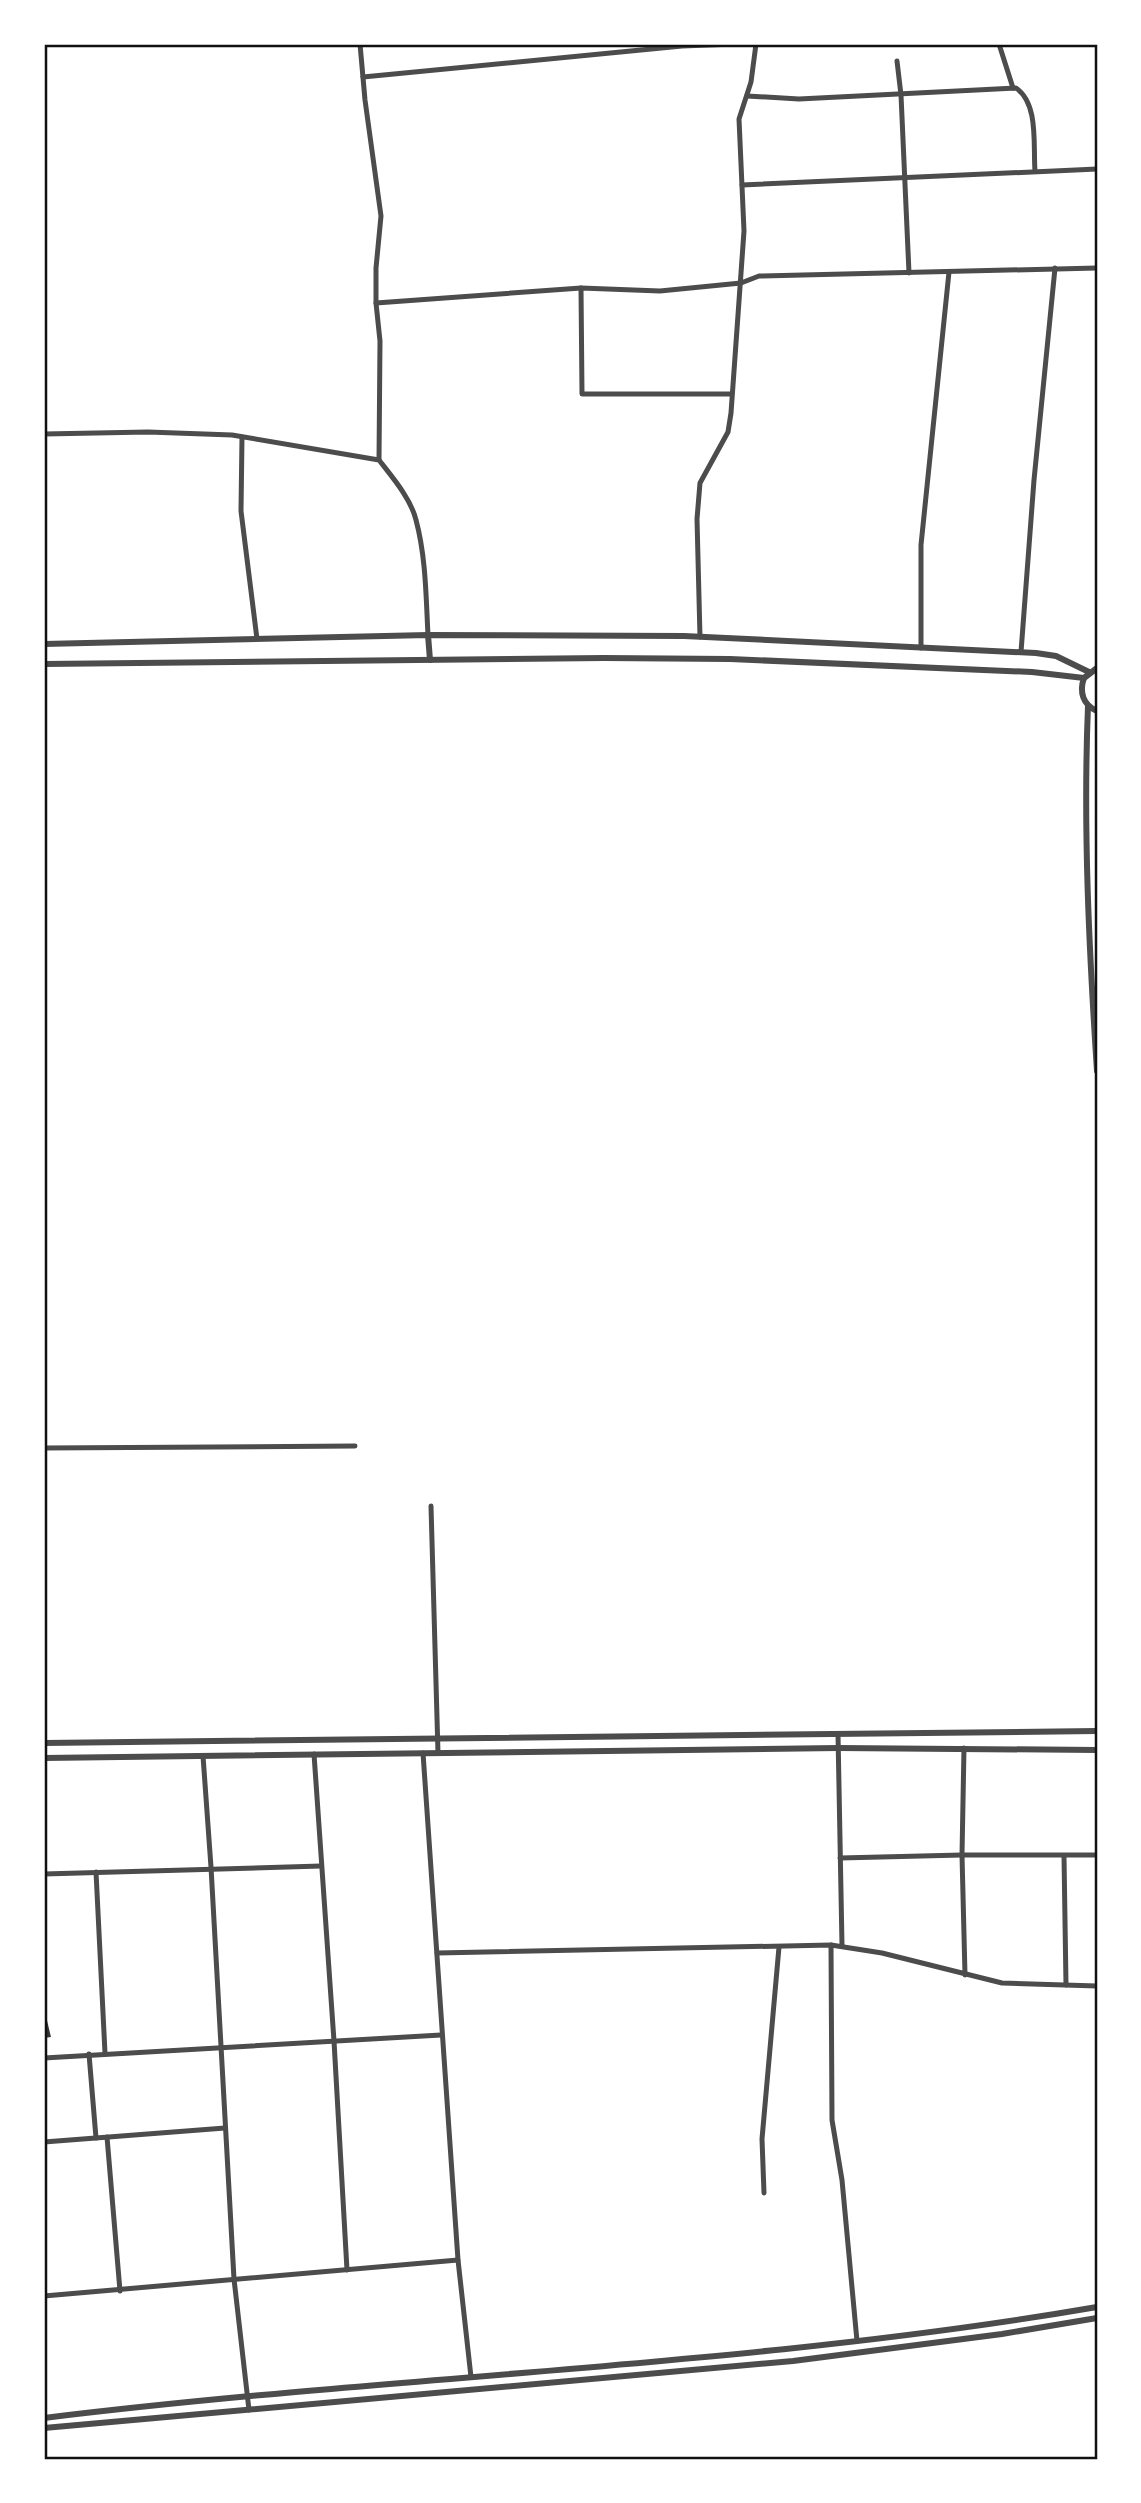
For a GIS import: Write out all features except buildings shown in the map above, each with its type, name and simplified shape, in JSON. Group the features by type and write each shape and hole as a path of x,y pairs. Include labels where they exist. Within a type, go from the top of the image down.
{"street":[{"path":"360,44 381,216 376,268 380,341 379,460 398,484 416,519 425,580 430,660"},
{"path":"363,77 641,50 735,44"},
{"path":"700,637 697,519 700,483 728,432 744,231 739,118 751,82 755,44"},
{"path":"999,44 1013,88"},
{"path":"897,61 909,273"},
{"path":"747,96 799,99 1013,88 1023,92 1031,107 1035,171"},
{"path":"742,185 1097,169"},
{"path":"1021,652 1034,480 1055,268"},
{"path":"376,303 582,288 660,291 741,283 760,276 1097,268"},
{"path":"921,648 921,545 950,272"},
{"path":"582,288 582,394 731,394"},
{"path":"44,434 148,432 242,437 379,460"},
{"path":"242,437 241,511 257,639"},
{"path":"44,644 428,635 700,637 1021,652 1056,656 1087,675"},
{"path":"44,664 730,659 1087,675"},
{"path":"1097,668 1087,675 1081,692 1088,706 1085,782 1097,1071"},
{"path":"1088,706 1097,711"},
{"path":"44,1448 355,1446"},
{"path":"431,1506 438,1753"},
{"path":"44,1744 1097,1731"},
{"path":"838,1734 842,1945"},
{"path":"44,1758 838,1748 1097,1750"},
{"path":"964,1748 962,1855 965,1975"},
{"path":"423,1753 458,2260 471,2377"},
{"path":"314,1754 334,2041 346,2270"},
{"path":"203,1756 234,2279 249,2410"},
{"path":"840,1858 1097,1855"},
{"path":"1064,1856 1066,1985"},
{"path":"44,1874 211,1867 321,1866"},
{"path":"96,1872 105,2053"},
{"path":"831,1945 832,2120 842,2180 857,2341"},
{"path":"437,1953 842,1945 1002,1983 1097,1986"},
{"path":"764,2193 762,2139 779,1947"},
{"path":"44,2057 441,2035"},
{"path":"89,2054 96,2138"},
{"path":"44,2142 225,2128"},
{"path":"107,2137 120,2291"},
{"path":"44,2297 458,2260"},
{"path":"44,2418 857,2341 1097,2307"},
{"path":"44,2428 793,2361 1002,2334 1097,2318"}]}
